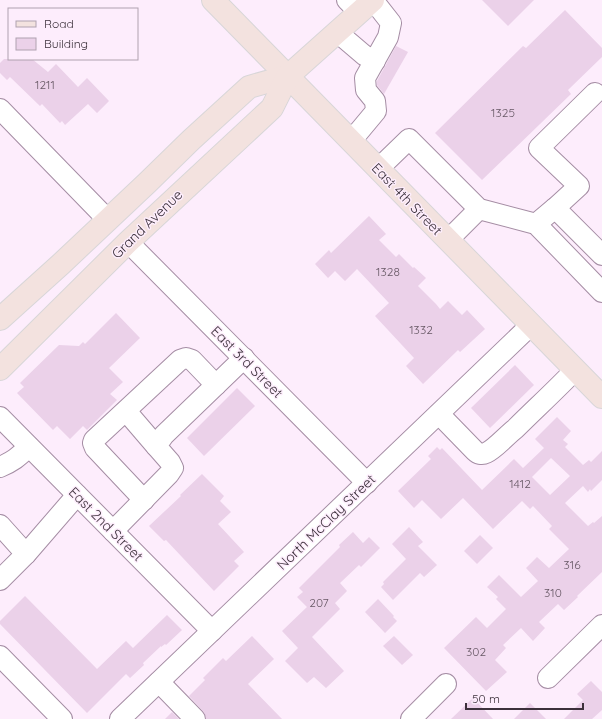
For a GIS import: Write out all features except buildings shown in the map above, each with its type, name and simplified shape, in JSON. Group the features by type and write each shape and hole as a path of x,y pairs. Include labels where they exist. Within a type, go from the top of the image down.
{"main road":[{"name":"East 4th Street","path":"219,2 378,169 575,370 600,392"},
{"name":"Grand Avenue","path":"0,369 128,242 272,108 288,76 337,32 363,3"},
{"name":"Grand Avenue","path":"0,319 249,87 288,76"}],"street":[{"path":"351,141 376,111 375,101 366,90 365,78 388,36 391,23 363,3"},
{"path":"337,32 364,55 375,61"},
{"path":"536,224 579,186 539,148 595,93"},
{"path":"0,109 108,220"},
{"path":"378,169 409,139 479,209 536,224 602,292"},
{"path":"555,208 602,255"},
{"path":"448,240 479,209"},
{"name":"East 3rd Street","path":"128,242 367,483"},
{"name":"North McClay Street","path":"120,719 531,325"},
{"path":"144,500 95,448 93,443 94,440 180,360 186,358 192,360 216,385"},
{"path":"156,446 164,435 244,358"},
{"path":"439,414 475,451 481,454 486,454 575,370"},
{"path":"113,531 169,474 173,468 170,462 126,411"},
{"name":"East 2nd Street","path":"0,417 212,631"},
{"path":"0,467 18,458 29,446"},
{"path":"0,580 26,554 77,495"},
{"path":"0,525 26,554"},
{"path":"548,678 602,624"},
{"path":"0,656 62,719"},
{"path":"159,682 194,719"},
{"path":"411,719 446,684"}]}
